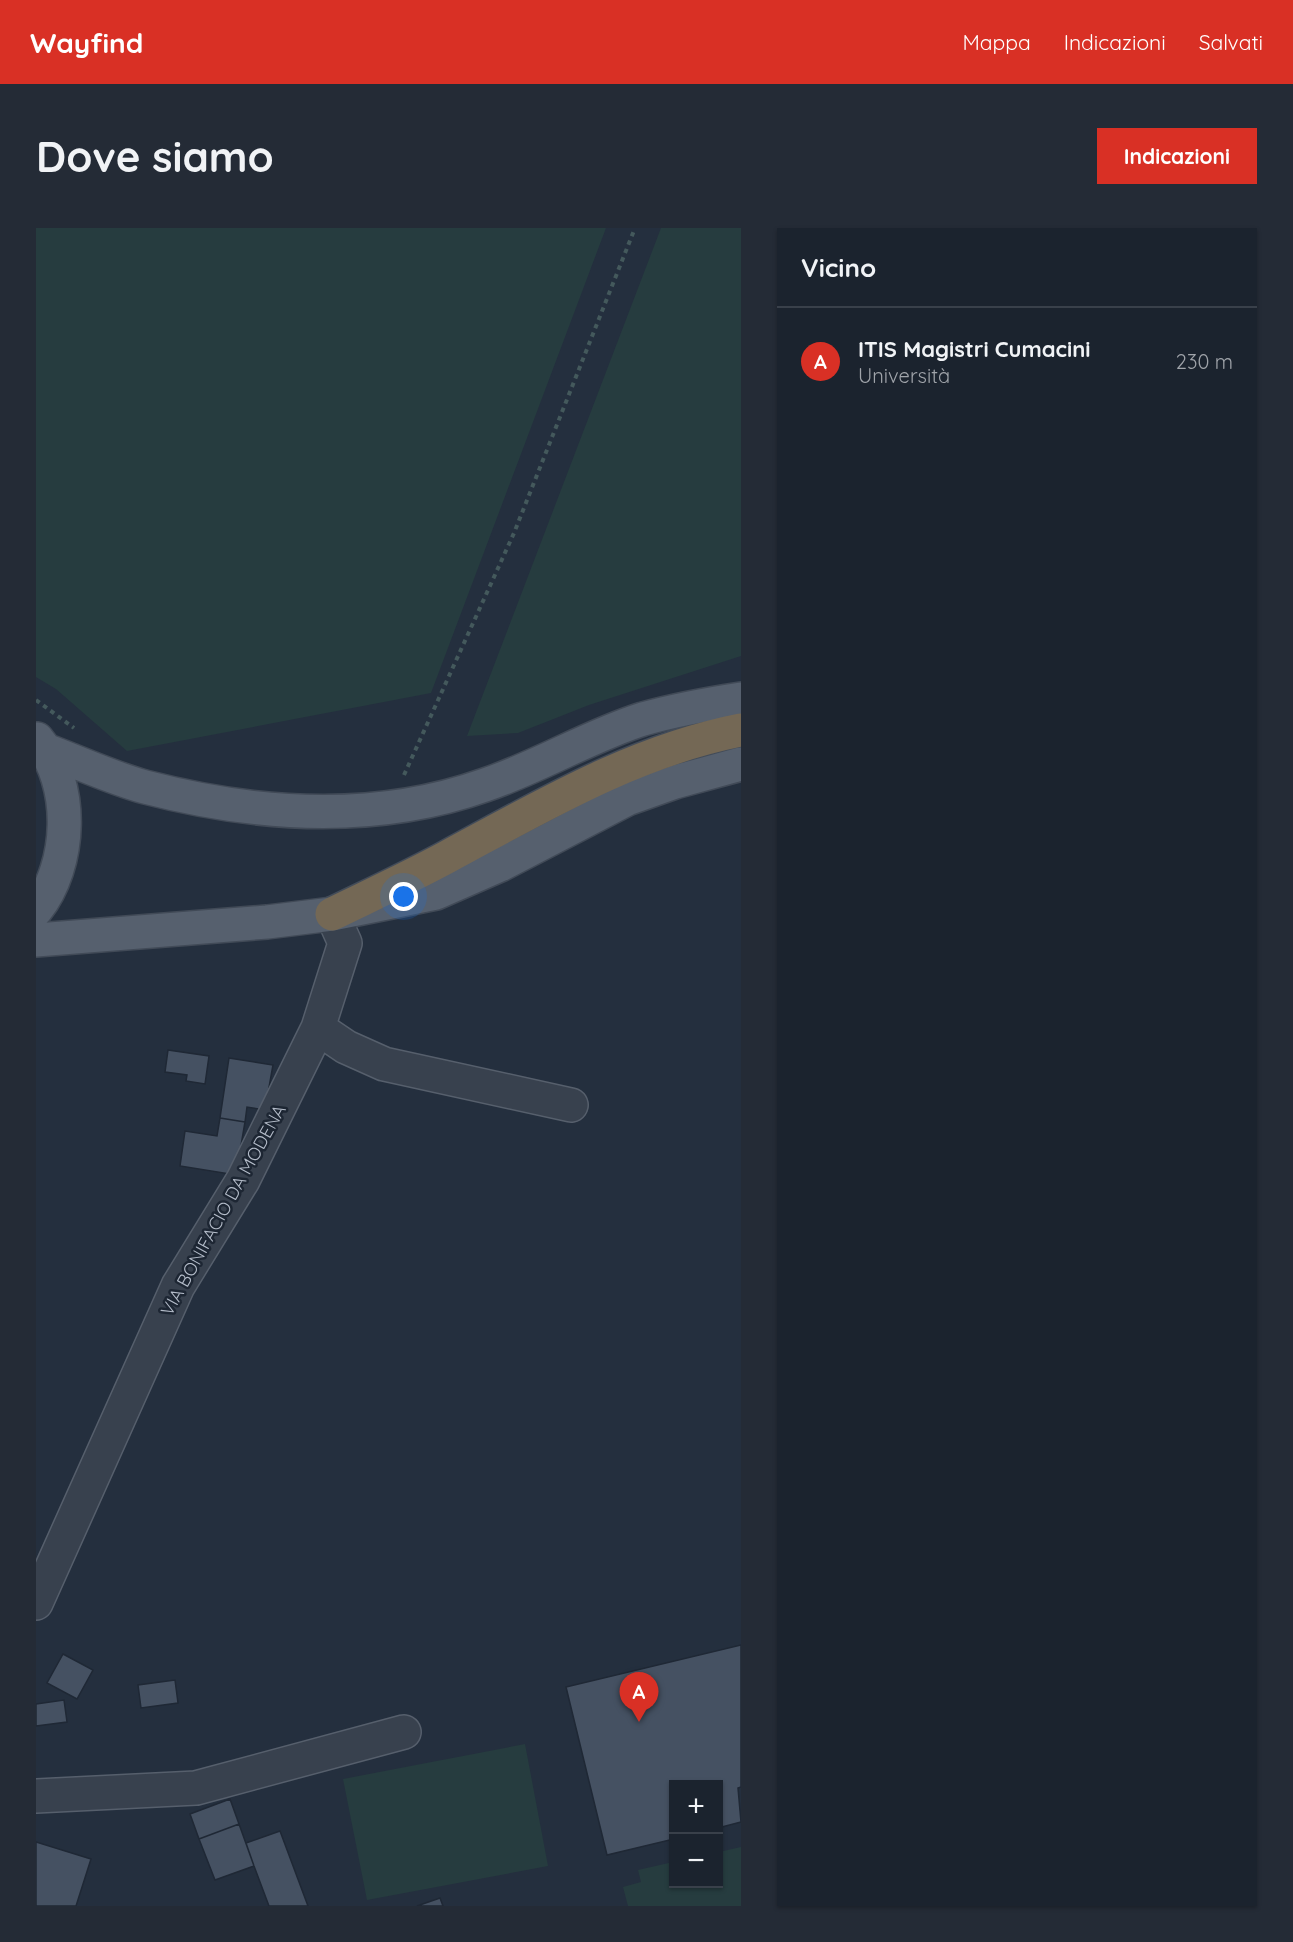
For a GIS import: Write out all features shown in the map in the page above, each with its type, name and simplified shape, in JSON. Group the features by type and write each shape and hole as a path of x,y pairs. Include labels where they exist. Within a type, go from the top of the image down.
{"highway":[{"path":"332,914 444,858 570,790 623,766 669,749 741,730"}],"main road":[{"path":"42,744 143,786 210,802 271,810 323,812 385,809 482,786 642,720 741,699"},
{"path":"36,910 48,894 62,859 65,822 59,788 42,744"},
{"path":"36,940 267,922 332,914 436,893 500,866 627,799 675,782 741,764"}],"street":[{"name":"VIA BONIFACIO DA MODENA","path":"36,1603 178,1286 243,1180 318,1028 345,944 332,914"},
{"path":"318,1028 346,1047 384,1064 571,1105"},
{"path":"36,1796 196,1788 404,1732"}],"path":[{"path":"398,779 405,775 514,533 635,228"}],"green space":[{"path":"36,228 606,228 431,693 127,751 56,689 36,677"},
{"path":"661,228 741,228 741,656 589,705 518,733 467,736"},
{"path":"525,1744 548,1866 367,1900 343,1779"},
{"path":"741,1847 741,1906 628,1906 623,1887 641,1882 638,1870 669,1863 669,1888 723,1888 723,1851"}],"building":[{"path":"168,1050 209,1056 205,1084 186,1081 187,1075 165,1072"},
{"path":"229,1058 273,1065 265,1110 247,1107 245,1122 220,1118"},
{"path":"220,1118 245,1122 236,1175 180,1166 185,1131 217,1136"},
{"path":"741,1645 741,1787 738,1788 741,1822 723,1827 723,1780 669,1780 669,1840 607,1855 566,1687"},
{"path":"63,1654 93,1670 77,1699 47,1683"},
{"path":"175,1680 178,1703 141,1708 138,1685"},
{"path":"64,1700 67,1722 36,1726 36,1704"},
{"path":"230,1799 239,1824 199,1839 190,1814"},
{"path":"239,1824 254,1866 215,1880 199,1839"},
{"path":"280,1831 308,1906 269,1906 254,1866 246,1843"},
{"path":"36,1842 91,1859 76,1906 36,1906"},
{"path":"440,1898 443,1906 417,1906"}],"place":[{"name":"ITIS Magistri Cumacini","path":"639,1722"}]}
